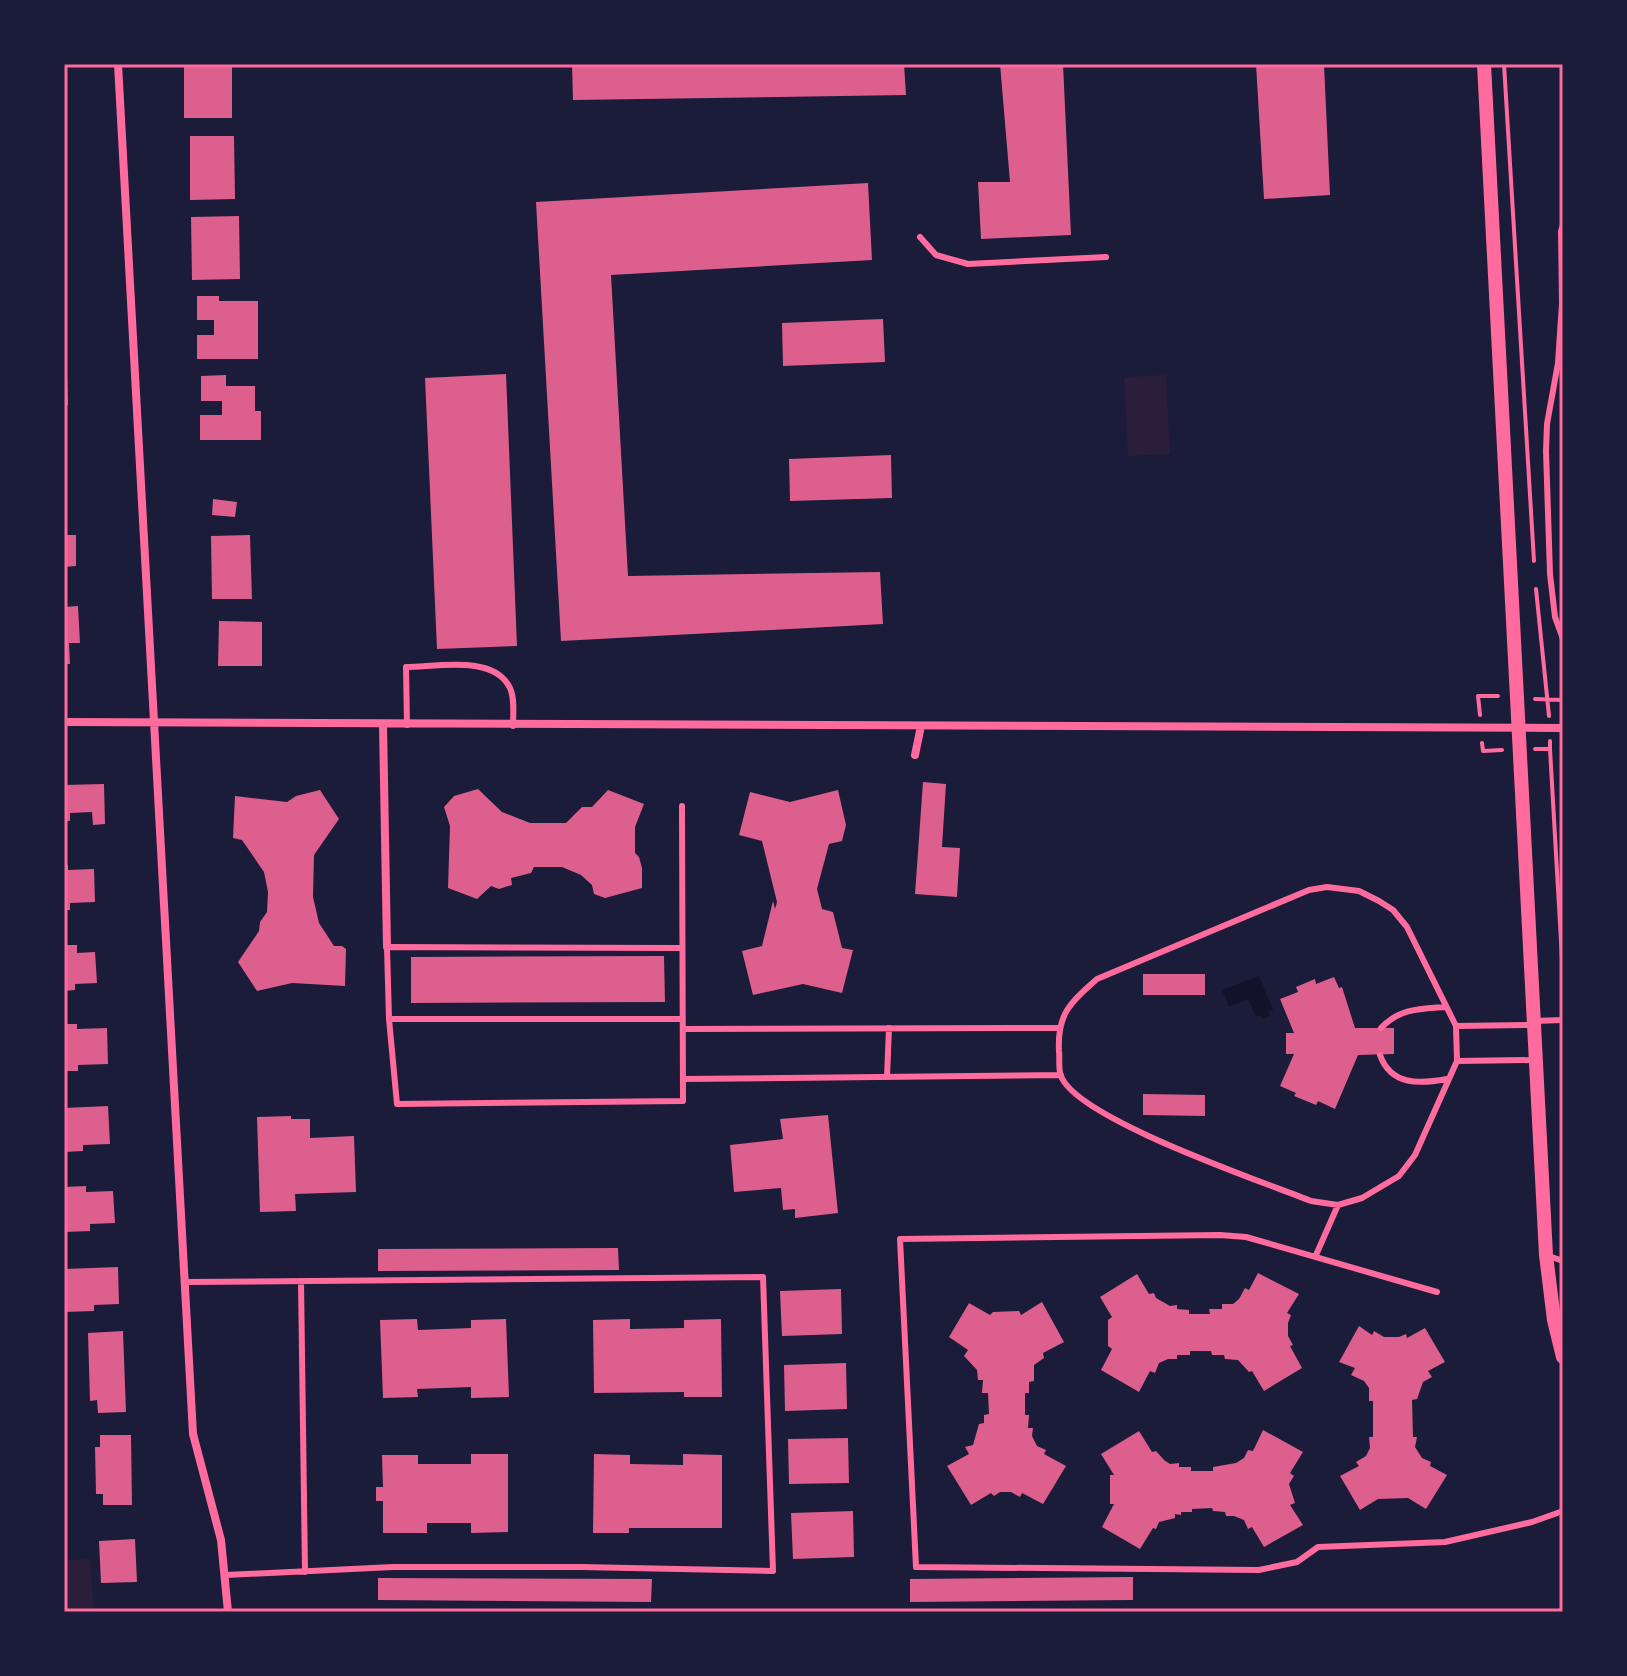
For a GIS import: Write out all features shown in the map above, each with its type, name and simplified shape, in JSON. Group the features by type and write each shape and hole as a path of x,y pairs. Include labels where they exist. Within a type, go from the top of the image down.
{"street":[{"path":"118,64 193,1434 221,1540 228,1612"},
{"path":"1484,64 1546,1255 1554,1320 1563,1357"},
{"path":"64,722 1563,728"},
{"path":"383,725 387,947"},
{"path":"915,755 921,726"}],"lane":[{"path":"1563,225 1558,363 1547,424 1546,451 1550,574 1555,617 1563,639"},
{"path":"920,237 936,255 968,264 1106,257"},
{"path":"407,725 406,667 479,666 495,671 512,691 513,726"},
{"path":"681,948 387,947 389,1019 397,1104 683,1101 682,806"},
{"path":"1327,887 1359,891 1393,910 1407,927 1446,1007 1456,1026 1457,1061 1415,1155 1399,1176 1362,1198 1338,1205 1311,1201 1141,1133 1088,1102 1069,1087 1061,1075 1058,1028 1078,995 1097,979 1309,890 1327,887"},
{"path":"1381,1028 1394,1015 1407,1010 1446,1007"},
{"path":"389,1019 682,1019"},
{"path":"1456,1026 1563,1020"},
{"path":"887,1077 889,1028"},
{"path":"683,1029 1058,1028"},
{"path":"1380,1055 1393,1076 1408,1082 1447,1079"},
{"path":"1457,1061 1535,1060"},
{"path":"683,1079 1061,1075"},
{"path":"1316,1255 1338,1205"},
{"path":"1437,1292 1246,1237 900,1239 916,1567 1259,1570 1297,1562 1318,1547 1445,1542 1532,1522 1563,1511"},
{"path":"1546,1255 1563,1261"},
{"path":"185,1282 763,1277 773,1571 393,1567 226,1575"},
{"path":"301,1281 305,1572"}],"path":[{"path":"1504,64 1534,562"},
{"path":"1535,576 1549,701 1563,700"},
{"path":"1550,749 1563,976"}],"shaded area":[{"path":"1166,375 1170,454 1128,456 1124,377"},
{"path":"1259,976 1273,1010 1269,1011 1270,1015 1262,1019 1260,1015 1256,1016 1248,999 1229,1007 1222,990"},
{"path":"90,1559 94,1612 64,1612 64,1560"}],"building":[{"path":"184,64 232,64 232,118 184,118"},
{"path":"572,64 904,64 906,95 573,100"},
{"path":"1000,64 1063,64 1071,235 981,239 978,182 1010,182"},
{"path":"1256,64 1324,64 1330,195 1264,199"},
{"path":"190,136 234,136 235,199 190,200"},
{"path":"868,183 872,260 611,275 628,576 880,572 883,624 561,641 536,202"},
{"path":"239,216 240,279 192,280 191,217"},
{"path":"197,296 219,296 219,301 258,301 258,359 197,359 197,335 214,335 214,320 197,320"},
{"path":"883,319 885,362 783,366 782,323"},
{"path":"64,374 67,374 68,405 64,405"},
{"path":"506,374 517,646 437,649 425,378"},
{"path":"226,375 226,386 255,386 255,411 261,411 261,440 200,440 200,415 222,415 222,401 201,401 201,376"},
{"path":"891,455 892,498 790,501 789,459"},
{"path":"213,499 237,502 235,517 212,515"},
{"path":"64,535 76,535 76,566 64,567"},
{"path":"250,535 252,599 212,599 211,536"},
{"path":"78,606 80,643 69,643 70,664 64,664 64,607"},
{"path":"219,621 262,622 262,666 218,666"},
{"path":"923,782 946,784 942,847 960,848 957,897 915,894"},
{"path":"104,784 105,824 93,825 92,812 70,813 70,821 64,821 64,785"},
{"path":"478,789 502,812 530,823 566,823 582,807 592,807 608,790 644,804 635,827 635,853 642,868 642,888 605,898 594,894 592,885 581,875 562,867 534,867 531,873 511,878 512,885 499,889 491,886 477,899 448,888 450,826 444,807 454,796"},
{"path":"320,790 339,819 314,855 313,897 319,923 334,946 346,949 345,986 292,983 257,991 238,962 259,931 260,922 267,912 268,892 264,872 242,840 233,838 235,796 287,802 296,796"},
{"path":"838,790 846,825 842,841 829,844 817,889 822,909 833,912 842,948 853,950 842,993 803,984 753,995 742,951 762,946 773,901 775,909 777,902 762,841 739,835 750,792 790,802"},
{"path":"64,865 68,865 68,870 94,869 95,902 70,903 70,910 64,910"},
{"path":"64,945 77,945 77,953 95,952 97,983 75,984 75,990 64,991"},
{"path":"664,956 665,1002 411,1003 411,957"},
{"path":"1143,974 1205,974 1205,995 1143,995"},
{"path":"1334,977 1339,988 1342,987 1355,1028 1394,1028 1394,1054 1358,1055 1335,1109 1318,1101 1316,1105 1294,1096 1296,1093 1280,1086 1294,1054 1286,1054 1286,1033 1294,1033 1280,999 1298,992 1296,987 1315,979 1316,984"},
{"path":"64,1024 77,1024 77,1029 107,1028 108,1064 78,1065 78,1071 64,1071"},
{"path":"1143,1094 1205,1095 1205,1116 1143,1115"},
{"path":"108,1106 110,1144 83,1145 83,1151 64,1152 64,1108"},
{"path":"828,1115 838,1213 795,1218 795,1209 783,1210 781,1188 734,1192 730,1145 783,1139 780,1119"},
{"path":"291,1116 291,1119 310,1119 310,1138 354,1136 356,1192 295,1194 296,1211 260,1212 257,1117"},
{"path":"86,1186 86,1192 113,1191 115,1223 90,1224 90,1231 64,1232 64,1187"},
{"path":"618,1248 619,1270 378,1271 378,1249"},
{"path":"118,1267 119,1304 94,1305 94,1311 64,1312 64,1269"},
{"path":"1258,1273 1299,1294 1287,1313 1291,1315 1288,1336 1293,1345 1290,1346 1302,1368 1264,1391 1252,1371 1249,1372 1238,1360 1212,1355 1211,1351 1190,1351 1190,1355 1177,1355 1177,1359 1159,1363 1155,1373 1150,1371 1139,1392 1101,1370 1112,1349 1108,1346 1108,1320 1112,1317 1100,1297 1137,1274 1149,1294 1154,1293 1156,1298 1170,1306 1177,1305 1177,1309 1189,1310 1189,1314 1210,1314 1209,1309 1222,1309 1222,1304 1233,1304 1239,1299 1245,1288 1249,1290"},
{"path":"841,1289 842,1334 782,1336 780,1291"},
{"path":"1042,1302 1064,1342 1043,1353 1044,1358 1034,1365 1034,1381 1029,1382 1029,1393 1025,1393 1025,1415 1029,1415 1028,1428 1033,1428 1032,1436 1037,1446 1046,1450 1044,1454 1066,1466 1043,1504 1022,1493 1020,1497 1011,1492 1000,1492 994,1496 991,1493 971,1505 947,1466 969,1454 965,1447 973,1445 979,1424 984,1423 984,1415 989,1414 988,1393 982,1393 983,1380 978,1380 977,1370 964,1356 968,1350 949,1337 969,1303 990,1315 993,1312 1019,1311 1021,1315"},
{"path":"417,1319 418,1330 471,1328 471,1320 506,1319 509,1397 471,1398 471,1387 417,1389 418,1397 383,1398 380,1320"},
{"path":"630,1319 630,1329 684,1328 684,1320 721,1319 722,1397 684,1397 684,1392 594,1393 593,1320"},
{"path":"1359,1326 1372,1335 1374,1331 1384,1337 1406,1334 1407,1338 1425,1328 1445,1362 1428,1371 1432,1377 1423,1382 1417,1399 1412,1400 1413,1437 1417,1437 1415,1447 1422,1458 1431,1462 1430,1466 1447,1475 1426,1509 1408,1498 1378,1499 1360,1510 1340,1476 1359,1466 1356,1462 1366,1456 1370,1448 1369,1437 1373,1437 1373,1401 1369,1401 1369,1388 1364,1381 1351,1375 1355,1368 1339,1362"},
{"path":"123,1331 126,1412 98,1413 97,1400 90,1401 88,1333"},
{"path":"846,1363 847,1409 785,1411 784,1365"},
{"path":"1263,1430 1303,1452 1290,1473 1294,1476 1289,1484 1295,1503 1290,1505 1303,1525 1264,1547 1244,1520 1226,1516 1225,1512 1213,1511 1212,1508 1192,1509 1192,1512 1181,1512 1181,1515 1175,1514 1175,1518 1159,1522 1140,1549 1102,1527 1114,1504 1110,1504 1110,1475 1114,1475 1101,1454 1139,1431 1152,1452 1156,1451 1170,1464 1191,1467 1191,1471 1213,1471 1213,1467 1236,1463 1244,1458 1248,1450 1253,1451"},
{"path":"100,1435 131,1435 132,1505 103,1505 103,1494 96,1494 95,1447 100,1447"},
{"path":"848,1438 849,1483 789,1484 788,1439"},
{"path":"471,1454 508,1454 508,1532 471,1533 471,1523 427,1523 427,1533 383,1533 383,1501 376,1501 376,1487 383,1487 382,1455 418,1455 418,1464 471,1464"},
{"path":"594,1454 630,1455 630,1464 683,1465 683,1454 722,1455 722,1528 629,1528 629,1533 593,1533"},
{"path":"853,1511 854,1557 793,1559 791,1513"},
{"path":"135,1539 137,1582 101,1583 99,1541"},
{"path":"1133,1577 1133,1600 910,1602 910,1579"},
{"path":"378,1578 652,1579 651,1602 378,1600"}]}
